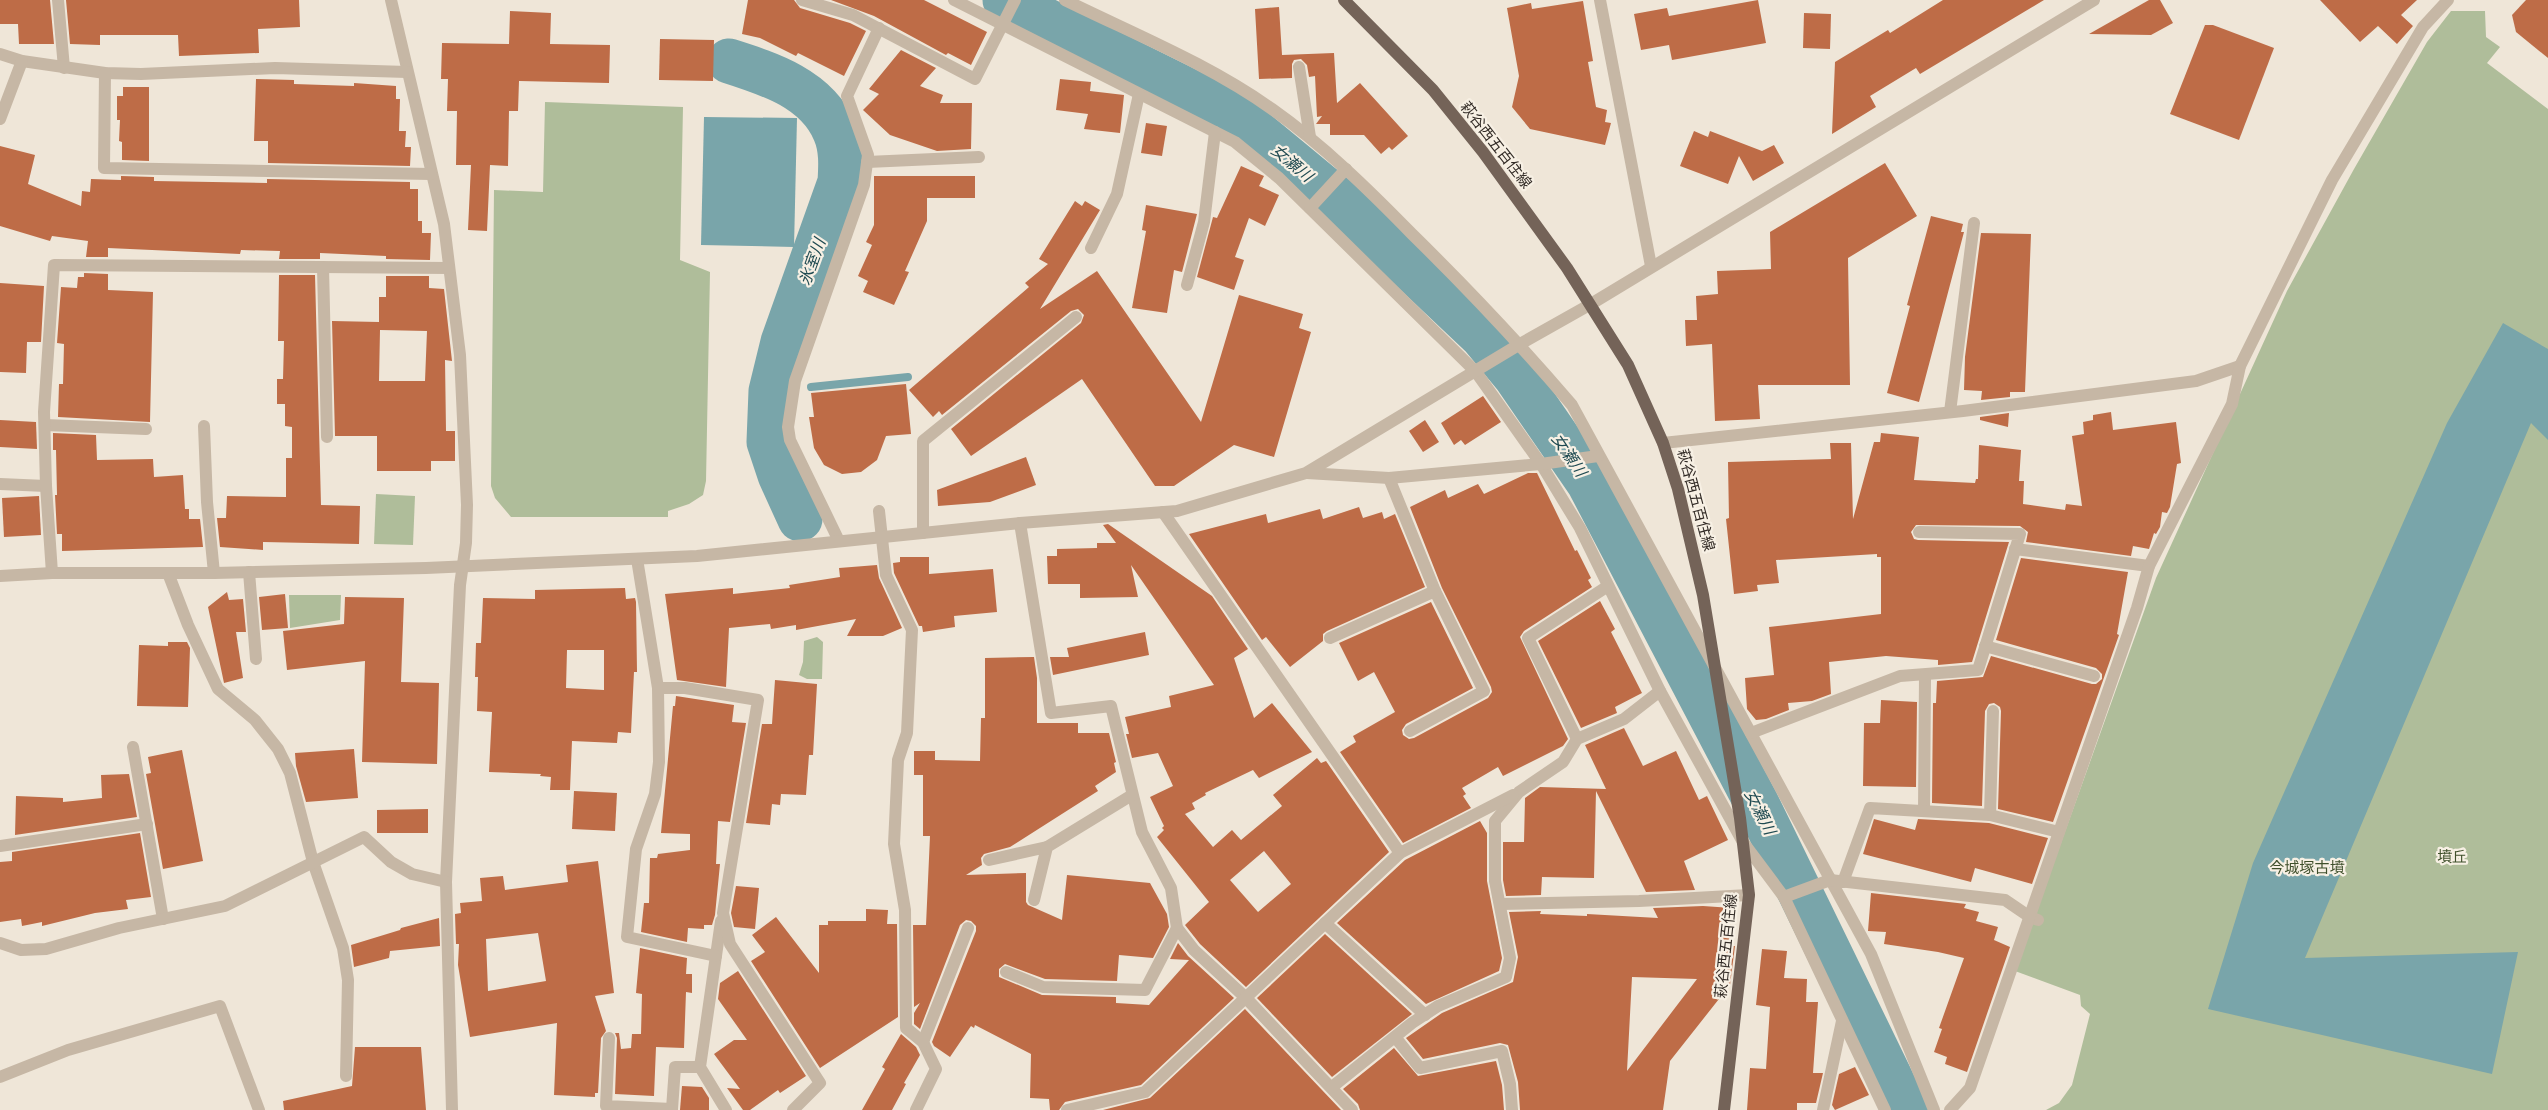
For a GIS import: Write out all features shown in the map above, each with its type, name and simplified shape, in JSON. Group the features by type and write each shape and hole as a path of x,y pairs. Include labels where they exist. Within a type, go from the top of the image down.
{"main road":[{"name":"萩谷西五百住線","path":"1344,0 1433,90 1483,152 1591,304 1628,364 1663,443 1692,548 1717,670 1740,818 1749,895 1724,1110"}],"street":[{"path":"58,0 64,68"},
{"path":"391,0 444,224 460,355 467,496 466,543 460,585 446,882 452,1110"},
{"path":"802,0 854,15 975,79 1015,0"},
{"path":"954,0 1235,142 1314,204 1480,369 1545,463 1580,528 1660,691 1743,842 1784,897 1884,1110"},
{"path":"1065,0 1230,82 1271,108 1310,138 1342,173 1516,346 1572,405 1598,456 1751,733 1826,882 1871,954 1934,1110"},
{"path":"1600,0 1651,266"},
{"path":"0,576 52,573 214,573 462,567 697,556 1020,523 1177,511 1306,473 1516,346 1591,304 2094,0"},
{"path":"1950,1110 1970,1088 2034,918 2059,832 2137,608 2149,566 2232,404 2240,366 2332,180 2423,27 2448,0"},
{"path":"840,541 790,440 788,427 796,381 864,184 868,155 846,96 879,28"},
{"path":"0,54 22,61 105,73 141,74 275,68 407,72"},
{"path":"0,119 22,61"},
{"path":"1299,67 1310,138"},
{"path":"105,73 104,168 431,174"},
{"path":"1091,248 1117,194 1140,94"},
{"path":"1188,285 1204,222 1215,132"},
{"path":"867,162 979,157"},
{"path":"1314,204 1342,173"},
{"path":"1950,412 1974,223"},
{"path":"52,573 46,486 45,425 54,265 449,268"},
{"path":"322,267 327,436"},
{"path":"923,533 924,441 1076,317"},
{"path":"1663,443 1950,412 2196,381 2240,366"},
{"path":"45,425 146,428"},
{"path":"204,426 207,502 214,573"},
{"path":"1306,473 1389,478 1598,456"},
{"path":"1389,478 1435,591 1484,691 1410,731"},
{"path":"0,484 46,486"},
{"path":"879,511 886,575 912,630 907,733 898,760 894,844 905,910 906,1028 923,1042 936,1069 916,1110"},
{"path":"1163,512 1400,854"},
{"path":"1006,972 1043,987 1145,990 1176,928 1172,888 1142,832 1111,706 1051,713 1020,523"},
{"path":"1751,733 1900,676 1924,676 1978,670 2020,534 1919,532"},
{"path":"2015,549 2149,566"},
{"path":"637,559 658,688 659,762 655,794 636,849 627,937 716,956"},
{"path":"249,572 256,659"},
{"path":"168,573 188,625 218,689 255,720 278,749 290,774 313,862 344,956 348,980 346,1076"},
{"path":"1577,739 1528,638 1608,586"},
{"path":"1330,638 1435,591"},
{"path":"1985,646 2094,676"},
{"path":"1924,676 1924,811"},
{"path":"658,688 685,688 758,700 722,914 700,1067 726,1110"},
{"path":"1067,1110 1145,1092 1400,854 1519,792 1563,762 1577,739 1624,719 1660,691"},
{"path":"1990,815 1993,711"},
{"path":"133,747 163,920"},
{"path":"1332,1087 1438,1006 1506,977 1510,958 1495,881 1495,821 1519,792"},
{"path":"989,860 1047,847 1132,795"},
{"path":"1843,882 1870,808 1990,815 2059,832"},
{"path":"0,846 147,824"},
{"path":"0,943 21,950 46,949 100,933 225,906 364,837 392,862 412,874 446,882"},
{"path":"1034,900 1047,847"},
{"path":"1784,897 1826,882 1843,882 2005,900 2034,918"},
{"path":"1500,904 1640,901 1749,895"},
{"path":"722,914 730,944 820,1083 793,1110"},
{"path":"1325,922 1424,1015"},
{"path":"923,1042 968,928"},
{"path":"1176,928 1194,950 1245,997 1352,1110"},
{"path":"0,1077 68,1050 220,1006 259,1110"},
{"path":"1823,1110 1842,1021"},
{"path":"1395,1037 1420,1068 1502,1051 1510,1084 1512,1110"},
{"path":"609,1038 606,1106 672,1109 675,1067 700,1067"}],"green space":[{"name":"今城塚古墳","path":"2451,11 2485,11 2486,37 2500,47 2487,63 2548,109 2548,1110 2046,1110 2059,1103 2072,1085 2090,1014 2081,1006 2080,995 2015,971 2156,578 2287,291 2427,42"},
{"path":"545,102 683,107 680,260 710,272 706,481 703,495 689,504 668,511 668,517 511,517 495,498 491,486 494,190 543,192"},
{"path":"376,494 415,496 413,545 374,544"},
{"path":"289,595 341,595 340,620 290,628"},
{"path":"817,637 823,642 822,679 807,679 799,675 803,662 804,641"}],"water":[{"path":"704,117 797,118 794,247 701,245"},
{"path":"2503,323 2548,349 2548,440 2531,423 2305,958 2518,952 2492,1074 2208,1009 2253,863 2447,423"}],"building":[{"path":"0,0 50,0 54,44 19,44 18,24 0,24"},
{"path":"66,0 299,0 300,27 258,29 259,53 179,56 178,35 100,35 100,45 70,44"},
{"path":"748,0 794,0 800,8 850,23 866,31 844,76 798,53 796,56 760,38 742,34"},
{"path":"831,0 924,0 987,32 971,65 948,53 946,55 874,16"},
{"path":"1758,0 1766,43 1672,60 1669,45 1641,50 1634,14 1667,8 1669,16"},
{"path":"1943,0 2044,0 1920,74 1916,68 1870,96 1876,107 1832,134 1835,62 1888,30 1890,33"},
{"path":"2149,0 2160,0 2173,23 2151,35 2089,34"},
{"path":"2320,0 2417,0 2401,15 2413,26 2397,44 2378,26 2360,42"},
{"path":"2526,0 2548,0 2548,58 2516,32 2512,15"},
{"path":"1583,1 1593,61 1588,62 1596,107 1607,110 1605,122 1611,123 1605,145 1530,129 1512,107 1519,76 1507,8 1531,3 1532,9"},
{"path":"1279,7 1282,55 1334,53 1337,103 1360,83 1408,136 1392,150 1389,147 1381,154 1364,135 1330,135 1330,124 1316,124 1322,116 1317,117 1315,76 1309,77 1307,65 1301,59 1294,60 1292,64 1292,78 1259,79 1255,9"},
{"path":"510,11 551,13 550,44 610,45 609,83 519,81 518,111 509,111 508,166 490,165 487,231 468,230 471,165 456,165 457,111 447,111 448,79 441,79 442,43 509,44"},
{"path":"1804,13 1831,14 1830,49 1803,48"},
{"path":"2205,25 2213,25 2274,48 2239,140 2170,114"},
{"path":"660,39 714,40 713,81 659,80"},
{"path":"901,50 936,68 920,86 943,95 940,103 972,103 971,149 937,151 890,135 863,110 879,94 869,89"},
{"path":"256,79 294,80 294,84 354,86 354,83 396,86 396,99 400,99 399,131 406,131 405,147 411,147 410,166 268,163 268,141 254,141"},
{"path":"1060,79 1091,82 1090,91 1124,95 1120,133 1084,129 1088,114 1056,110"},
{"path":"123,87 149,87 149,161 122,160 122,142 119,141 120,120 117,120 117,96 123,96"},
{"path":"1146,123 1167,126 1162,156 1141,153"},
{"path":"1694,131 1708,137 1710,131 1762,151 1774,145 1784,163 1753,181 1739,156 1728,184 1680,166"},
{"path":"0,146 35,155 28,184 81,206 82,191 90,192 91,179 121,180 121,176 154,177 154,181 267,183 267,179 410,182 410,189 418,189 418,221 422,221 422,233 431,233 430,260 386,259 386,256 320,253 320,259 279,259 280,251 241,250 240,254 108,248 108,257 86,257 88,241 52,236 50,241 0,226"},
{"path":"1885,163 1917,216 1848,258 1850,385 1758,385 1760,419 1715,421 1712,344 1686,346 1685,320 1697,320 1696,296 1718,294 1717,271 1771,269 1770,232"},
{"path":"1241,166 1264,176 1259,186 1279,195 1265,226 1249,218 1235,257 1244,260 1234,290 1197,277 1213,217 1217,218"},
{"path":"874,176 975,176 975,198 927,198 927,221 905,271 909,272 894,305 863,292 868,281 858,276 872,245 866,242 874,225"},
{"path":"1075,201 1082,206 1085,201 1100,210 1040,309 1097,271 1201,422 1239,295 1303,314 1299,328 1311,332 1274,457 1234,445 1174,486 1155,486 1082,379 971,456 951,429 1081,323 1084,315 1078,309 1071,311 942,415 939,411 933,417 909,390 1029,287 1025,283 1048,264 1039,259"},
{"path":"1146,205 1197,214 1182,272 1174,270 1167,313 1132,308 1146,231 1142,230"},
{"path":"1931,216 1963,224 1961,232 1964,232 1919,402 1887,393 1910,306 1907,305"},
{"path":"1981,233 2031,234 2025,392 2010,392 2010,397 1981,400 1982,391 1964,390 1965,357"},
{"path":"84,273 108,274 108,290 153,292 150,422 58,417 59,384 63,384 64,344 57,343 61,287 77,288 78,277 84,277"},
{"path":"279,275 315,275 321,505 360,506 359,544 263,542 263,550 220,547 217,518 226,518 227,496 286,497 286,458 292,458 292,427 285,426 285,404 277,404 277,379 283,379 284,341 278,341"},
{"path":"386,276 429,276 429,288 444,289 452,361 445,360 446,431 455,431 455,461 431,461 431,471 377,471 377,436 335,436 332,321 379,322 379,297 386,297","holes":["380,330 427,331 425,381 379,381"]},
{"path":"0,283 44,286 41,342 27,342 26,373 0,372"},
{"path":"906,384 911,434 886,436 877,460 861,472 842,474 824,465 814,448 809,417 814,417 811,393"},
{"path":"1483,396 1501,422 1465,445 1461,440 1454,445 1441,423"},
{"path":"2111,412 2113,430 2176,422 2181,463 2177,464 2170,507 2167,513 2162,512 2160,527 2156,534 2154,533 2149,549 2133,546 2131,556 2026,542 2028,532 2020,526 1916,525 1911,532 1914,539 1918,540 2009,542 1972,662 1938,665 1938,660 1886,656 1829,662 1831,694 1812,701 1788,703 1789,710 1766,719 1756,720 1747,709 1745,678 1774,675 1769,627 1881,614 1881,557 1877,557 1877,554 1776,560 1779,583 1757,585 1758,591 1734,594 1726,519 1729,518 1728,462 1831,459 1830,443 1851,443 1853,519 1874,442 1880,442 1881,433 1919,437 1914,480 1975,483 1976,479 1978,479 1979,445 2021,450 2019,481 2024,481 2023,504 2065,510 2066,504 2082,506 2072,436 2084,434 2083,422 2093,420 2093,415"},
{"path":"2009,413 2008,427 1980,420 1980,417"},
{"path":"0,420 36,422 37,449 0,447"},
{"path":"1425,420 1439,442 1423,452 1409,431"},
{"path":"53,433 96,435 97,460 153,459 154,477 183,475 185,509 189,509 189,519 200,519 203,547 62,551 62,534 57,534 55,495 57,495 56,450 53,450"},
{"path":"1026,457 1036,485 990,502 938,506 937,490"},
{"path":"1528,473 1537,473 1575,551 1577,550 1591,578 1588,580 1592,587 1524,631 1520,637 1568,739 1563,746 1503,776 1498,767 1462,788 1466,794 1463,796 1471,808 1403,843 1340,752 1356,742 1353,736 1395,712 1374,672 1358,681 1339,643 1431,602 1473,688 1406,724 1402,730 1403,735 1409,739 1414,738 1488,698 1492,692 1491,687 1442,588 1410,507 1445,490 1448,498 1478,484 1484,494"},
{"path":"39,496 41,535 4,537 2,498"},
{"path":"1359,507 1363,518 1382,512 1384,519 1395,514 1425,587 1327,631 1323,634 1323,641 1290,667 1266,637 1262,640 1189,534 1266,514 1268,523 1320,509 1323,519"},
{"path":"1108,524 1212,596 1248,649 1234,658 1254,718 1272,703 1312,752 1259,778 1253,770 1205,793 1206,795 1192,803 1195,809 1185,814 1213,847 1232,830 1241,840 1282,806 1273,795 1317,758 1321,763 1326,761 1389,852 1246,987 1200,944 1185,925 1209,902 1157,837 1164,830 1162,828 1164,826 1150,797 1173,786 1158,753 1132,758 1126,734 1129,734 1125,717 1171,707 1169,696 1214,685 1131,565 1138,597 1080,598 1080,584 1048,584 1047,556 1057,556 1057,549 1097,548 1097,543 1116,543 1103,525","holes":["1264,851 1291,884 1258,912 1230,880"]},
{"path":"900,557 929,557 929,574 993,569 997,612 954,616 955,627 923,632 922,626 919,626 894,573 893,563 900,562"},
{"path":"2021,558 2128,572 2117,634 2119,635 2053,822 1998,809 2001,711 2000,707 1994,703 1989,704 1985,711 1982,806 1932,803 1933,703 1936,703 1937,681 1983,677 1991,656 2092,684 2096,684 2102,679 2102,674 2096,668 1996,640"},
{"path":"877,565 879,578 902,628 883,636 847,636 856,619 796,630 796,625 771,629 770,624 729,628 726,687 677,680 665,594 733,588 733,594 790,588 789,585 840,577 839,568"},
{"path":"625,588 626,599 635,598 636,602 637,672 634,672 631,733 618,732 617,743 572,741 570,790 550,790 551,777 540,776 541,774 489,772 492,712 477,711 476,643 481,643 483,598 535,599 535,590","holes":["567,650 604,650 604,690 566,688"]},
{"path":"227,592 229,600 243,599 246,632 236,632 243,678 224,683 208,607"},
{"path":"285,594 288,628 262,630 259,597"},
{"path":"345,597 404,598 401,682 439,683 437,764 362,762 365,661 287,670 283,631 344,624"},
{"path":"1600,601 1615,629 1611,632 1642,693 1615,707 1617,713 1581,728 1538,641"},
{"path":"1145,632 1149,655 1053,675 1050,657 1069,657 1067,648"},
{"path":"168,642 187,642 190,648 188,707 137,706 139,645 168,646"},
{"path":"1034,657 1037,678 1037,723 1078,723 1078,733 1109,733 1116,762 1114,763 1116,772 1095,786 1098,791 1010,847 984,854 981,858 982,865 966,875 1026,873 1026,902 1028,905 1062,920 1067,875 1150,883 1167,914 1169,927 1153,958 1119,955 1117,981 1045,979 1005,964 999,969 999,977 1042,995 1116,997 1116,1003 1149,1005 1189,960 1170,959 1178,943 1188,956 1234,998 1141,1085 1065,1102 1059,1110 1050,1110 1049,1099 1030,1098 1031,1054 975,1025 974,1028 971,1026 950,1057 934,1046 932,1042 976,931 976,926 971,921 966,920 960,925 920,1029 914,1024 914,1013 920,1003 914,1007 913,925 926,925 930,836 923,836 923,775 914,775 914,751 935,751 935,760 980,761 981,718 985,718 985,658"},
{"path":"775,680 817,684 813,755 809,755 806,795 781,794 780,805 772,804 770,825 746,823 762,724 772,724"},
{"path":"676,696 734,705 732,722 746,723 730,822 718,821 716,864 720,864 715,915 712,925 704,925 704,929 688,928 687,942 641,932 644,903 649,903 650,858 657,858 658,854 690,850 690,834 661,833 673,706 675,706"},
{"path":"1881,700 1917,702 1916,787 1863,786 1864,723 1880,723"},
{"path":"1624,728 1643,766 1676,751 1699,800 1707,796 1728,840 1684,861 1695,890 1646,892 1596,791 1594,878 1542,877 1541,895 1506,896 1503,880 1503,842 1524,842 1525,798 1540,787 1606,789 1585,745"},
{"path":"354,749 358,798 306,802 296,766 295,753"},
{"path":"182,750 203,861 163,869 146,774 151,773 148,757"},
{"path":"129,774 137,817 15,835 16,796 63,798 63,802 102,798 101,775"},
{"path":"574,791 617,793 615,831 572,829"},
{"path":"428,809 428,833 377,833 377,810"},
{"path":"1874,819 1915,830 1918,819 1989,823 2048,838 2032,884 1975,868 1971,882 1863,854"},
{"path":"1480,821 1487,833 1487,881 1502,958 1499,971 1426,1004 1337,923 1405,860"},
{"path":"140,833 151,897 126,900 128,909 95,913 42,926 42,922 22,926 21,919 0,922 0,862 12,861 12,852"},
{"path":"598,861 614,993 595,996 606,1031 601,1038 598,1093 595,1093 595,1097 554,1095 557,1023 470,1037 458,965 459,944 456,944 455,914 461,913 460,903 482,901 480,878 503,876 505,890 568,882 566,865","holes":["538,933 546,981 488,991 486,939"]},
{"path":"736,886 759,888 755,929 734,927 731,913"},
{"path":"1871,893 1966,904 1964,908 1979,912 1976,921 1998,927 1994,940 2010,947 1967,1072 1945,1064 1947,1057 1934,1052 1942,1029 1939,1028 1964,958 1884,944 1886,932 1868,931"},
{"path":"1703,906 1732,908 1730,946 1735,946 1730,985 1670,1061 1663,1110 1520,1110 1518,1082 1508,1045 1500,1043 1423,1059 1406,1038 1442,1013 1513,982 1518,957 1509,912 1541,911 1540,914 1587,916 1587,914 1658,918 1653,908","holes":["1632,977 1697,979 1627,1071"]},
{"path":"866,909 888,910 887,924 897,924 898,1017 820,1068 751,961 765,952 752,935 776,917 819,973 819,925 828,925 828,921 866,921"},
{"path":"439,918 440,946 390,951 389,958 354,967 351,945 400,930 401,928"},
{"path":"1325,934 1412,1014 1332,1077 1257,998"},
{"path":"640,948 687,958 686,974 692,974 692,993 686,992 684,1048 656,1047 654,1096 615,1094 617,1038 615,1033 619,1033 621,1049 631,1048 632,1034 641,1034 642,994 636,993"},
{"path":"1762,949 1787,951 1784,978 1807,979 1806,1002 1818,1002 1813,1073 1823,1073 1816,1103 1797,1103 1797,1110 1747,1110 1750,1068 1766,1069 1770,1007 1756,1005"},
{"path":"738,971 806,1076 780,1093 778,1090 750,1110 743,1110 727,1088 740,1089 714,1054 734,1040 747,1040 718,999 720,983"},
{"path":"1245,1009 1341,1110 1103,1110 1150,1098"},
{"path":"901,1034 916,1047 920,1055 904,1083 906,1084 892,1110 862,1110 885,1069 882,1067"},
{"path":"355,1047 421,1047 426,1110 284,1110 283,1101 352,1086"},
{"path":"1394,1048 1418,1076 1496,1061 1502,1085 1504,1110 1360,1110 1358,1104 1343,1089"},
{"path":"1855,1067 1869,1095 1835,1110 1832,1105 1839,1074"},
{"path":"682,1086 702,1087 709,1098 709,1110 680,1110"}],"waterway":[{"name":"女瀬川","path":"1005,0 1233,113 1335,197 1482,336 1516,377 1589,483 1757,804 1906,1110"},
{"name":"氷室川","path":"729,61 776,78 804,94 827,117 835,132 840,151 840,182 783,342 771,391 769,442 780,475 800,519"},
{"path":"811,387 908,377"}],"park label":[{"name":"墳丘","path":"2452,857"}]}
